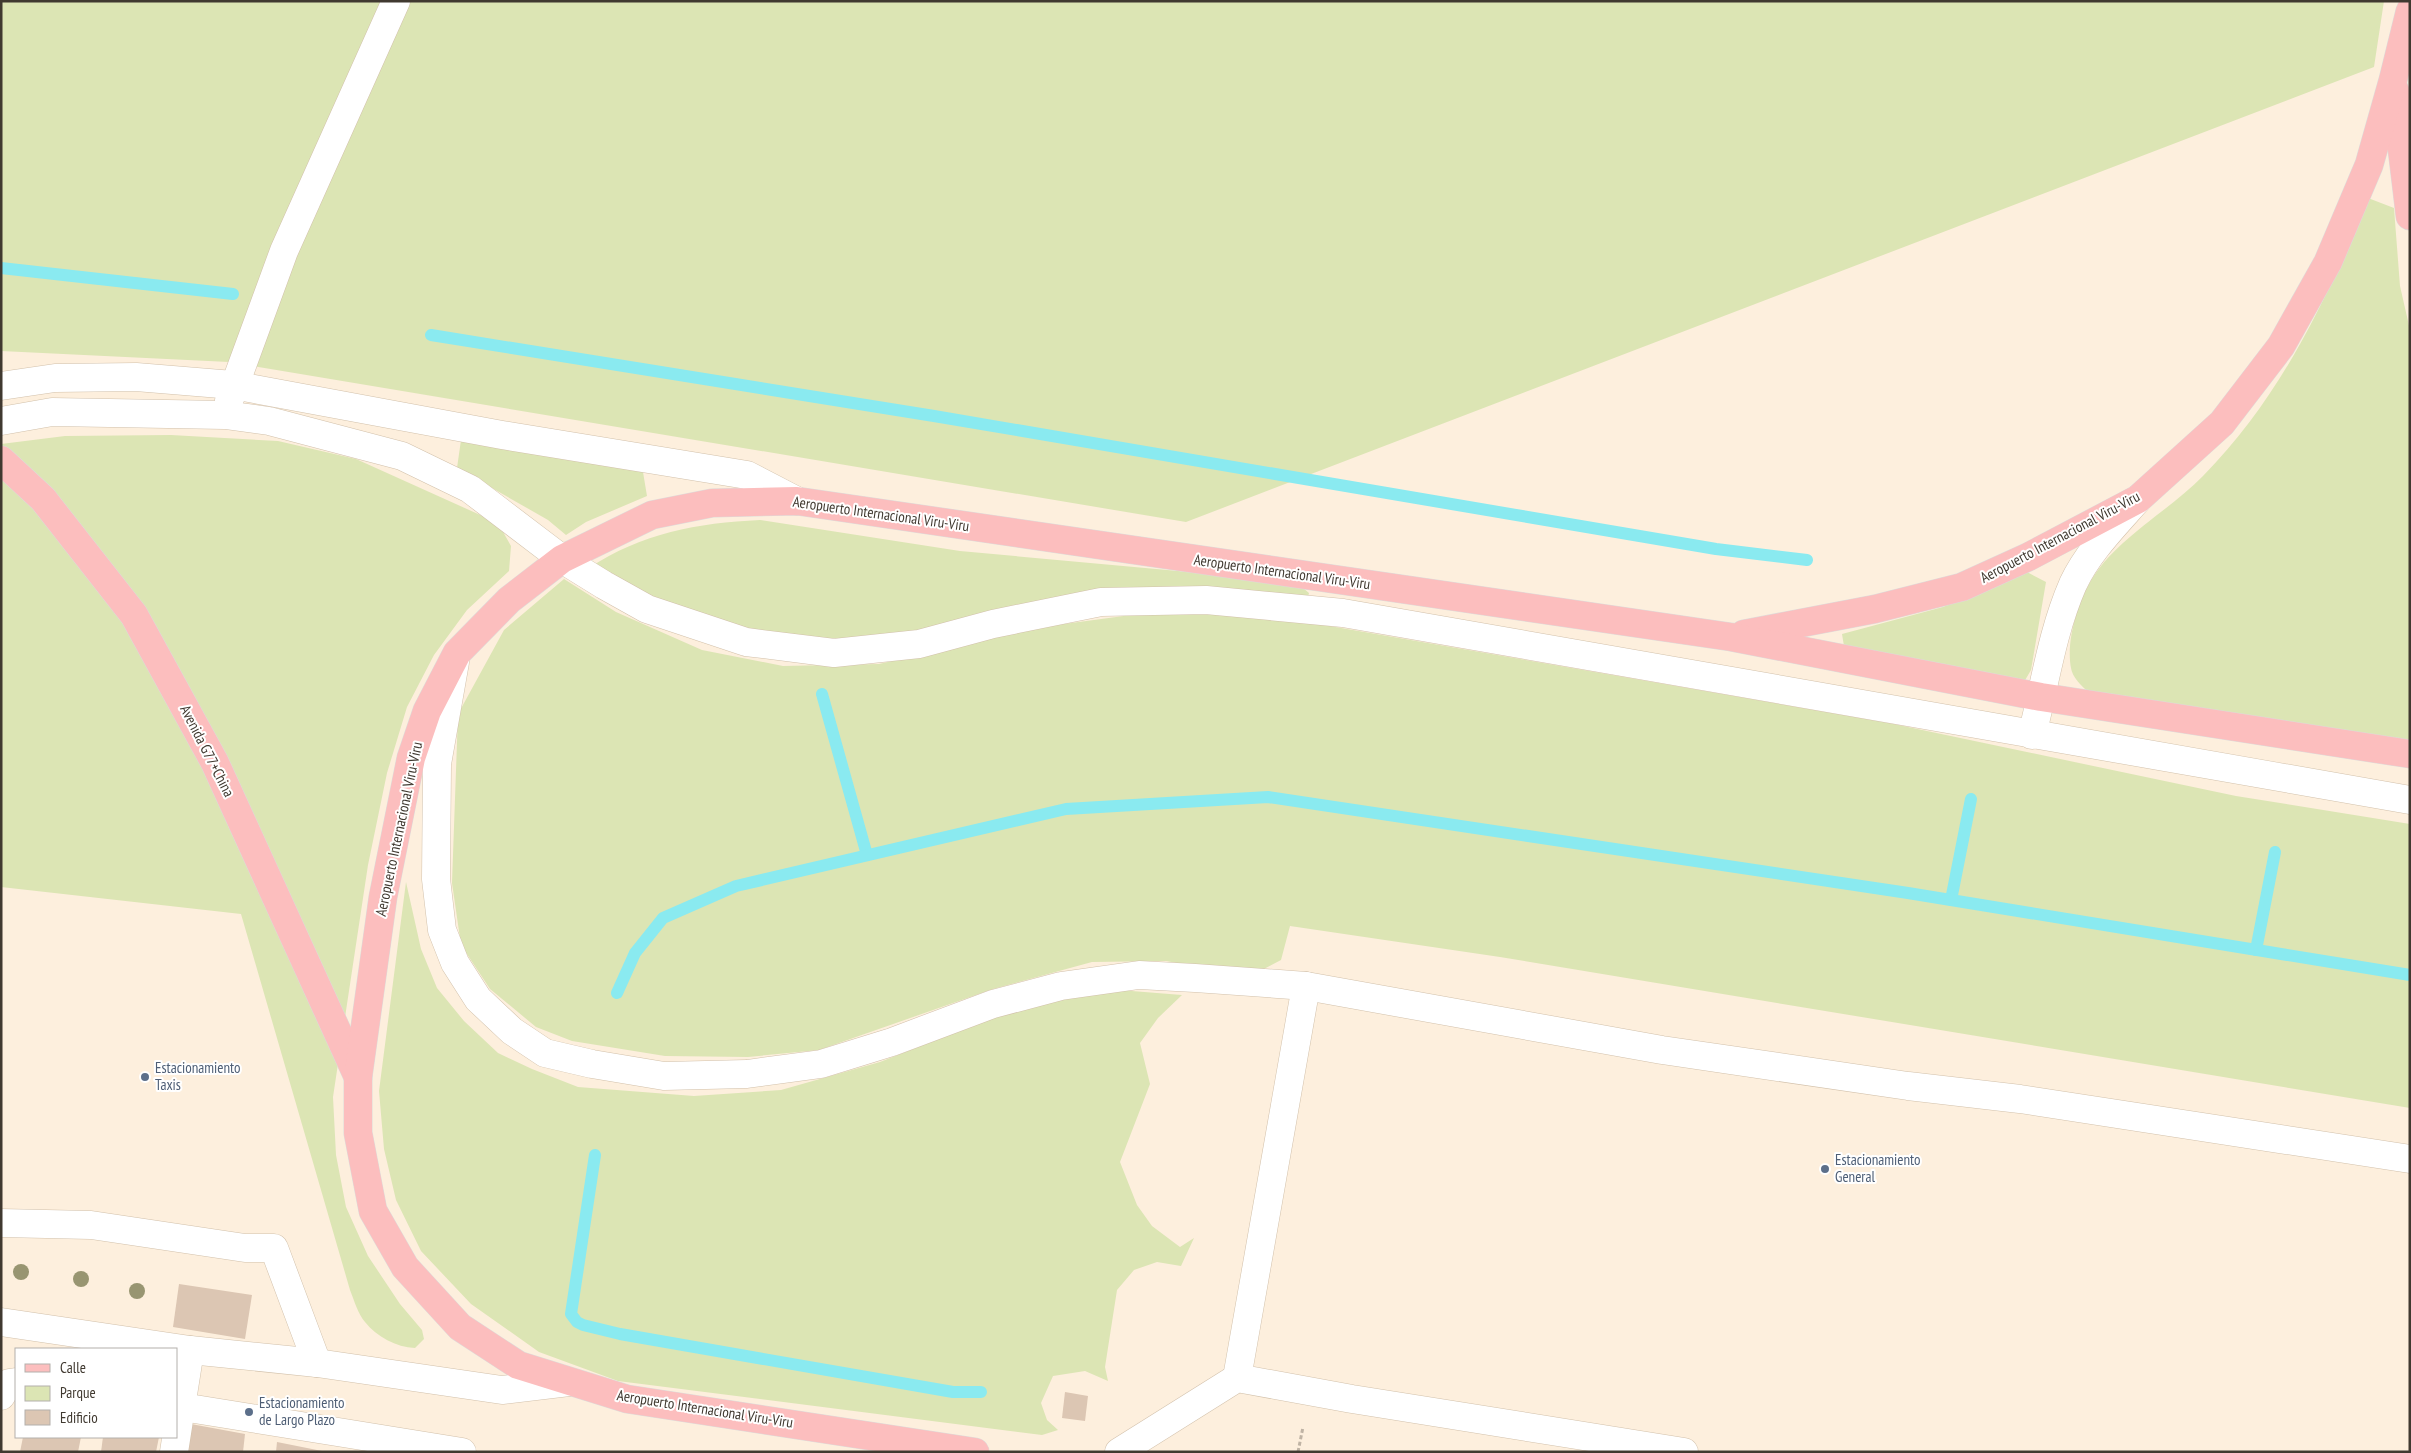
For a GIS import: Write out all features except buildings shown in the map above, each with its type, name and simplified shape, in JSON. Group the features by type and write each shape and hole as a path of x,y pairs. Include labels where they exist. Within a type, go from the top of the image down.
{"main road":[{"name":"Aeropuerto Internacional Viru-Viru","path":"1731,637 1875,609 1962,587 2028,557 2138,499 2222,423 2281,346 2328,262 2369,165 2410,11"},
{"name":"Aeropuerto Internacional Viru-Viru","path":"2393,80 2410,216"},
{"name":"Avenida G77+China","path":"1,460 43,499 134,615 215,763 358,1077"},
{"name":"Aeropuerto Internacional Viru-Viru","path":"975,1452 895,1445 627,1399 518,1365 460,1327 404,1267 373,1211 358,1133 358,1077 382,897 412,758 427,711 457,653 509,600 562,558 652,515 712,503 797,501 1731,637 2041,697 2410,754"}],"lane":[{"path":"225,415 234,385 284,251 396,1"},
{"path":"1,386 55,378 136,377 234,385 502,435 747,475 797,501"},
{"path":"1,421 52,412 225,415 269,421 402,456 470,489 562,558 604,586 647,609 746,642 834,653 919,644 992,624 1101,602 1206,600 1343,613 2410,800"},
{"path":"2032,735 2054,635 2074,583 2096,548 2138,499"},
{"path":"457,653 437,764 436,879 442,930 455,963 478,999 512,1031 545,1053 592,1064 664,1076 747,1074 822,1064 892,1042 993,1004 1061,986 1139,975 1306,986 1662,1050 1908,1086 2020,1099 2410,1159"},
{"path":"1237,1378 1306,986"},
{"path":"1,1223 91,1225 246,1248 274,1248 317,1363"},
{"path":"1,1322 176,1348"},
{"path":"178,1348 317,1363 502,1390 569,1382"},
{"path":"190,1350 179,1406 462,1452"},
{"path":"1119,1452 1237,1378 1352,1399 1684,1452"},
{"path":"1,1396 8,1382 15,1382"},
{"path":"174,1452 176,1438"}],"green space":[{"path":"1,1 2384,1 2374,67 1186,522 229,362 1,351"},
{"path":"2368,198 2394,208 2400,286 2410,330 2410,743 2088,692 2073,675 2070,647 2080,603 2089,584 2099,568 2126,540 2203,476 2231,446 2256,413 2279,380 2318,310"},
{"path":"171,435 278,441 356,459 498,523 511,546 509,571 467,610 434,655 407,707 387,773 368,865 333,1097 336,1155 346,1207 368,1256 400,1304 422,1330 424,1339 415,1348 401,1346 381,1337 365,1322 356,1307 241,914 1,887 1,444 65,436"},
{"path":"461,440 643,472 647,496 586,522 566,535 548,520 457,468"},
{"path":"760,520 960,551 1211,574 1303,588 1309,593 1308,597 1277,598 829,640 751,631 694,617 664,605 589,568 629,546 671,532 714,524"},
{"path":"2027,572 2046,582 2031,670 2024,682 1845,652 1842,634 1943,607"},
{"path":"564,579 616,612 702,650 783,666 879,664 1034,628 1161,611 1295,620 1889,723 2236,796 2410,824 2410,1108 1500,957 1290,926 1281,960 1258,972 1204,968 1166,961 1092,962 993,989 819,1050 748,1057 665,1056 572,1041 536,1027 490,989 461,945 452,883 458,714 504,630"},
{"path":"406,882 421,949 437,988 464,1021 498,1053 578,1087 694,1096 781,1090 880,1062 992,1018 1061,997 1119,990 1182,995 1158,1018 1140,1043 1150,1084 1120,1162 1137,1205 1152,1226 1180,1247 1194,1238 1181,1266 1157,1262 1134,1270 1117,1290 1105,1367 1108,1381 1085,1371 1053,1376 1041,1403 1047,1420 1058,1430 1042,1435 618,1381 539,1352 471,1304 421,1251 396,1200 384,1149 379,1091"}],"waterway":[{"path":"1,268 233,294"},
{"path":"431,335 934,416 1716,549 1807,560"},
{"path":"822,694 867,855"},
{"path":"617,993 635,953 663,918 736,886 1066,809 1268,797 1908,893 2410,975"},
{"path":"1951,900 1971,799"},
{"path":"2256,950 2275,852"},
{"path":"595,1155 571,1314 577,1322 620,1334 953,1392 981,1392"}],"place":[{"name":"Estacionamiento Taxis","path":"145,1077"},
{"name":"Estacionamiento General","path":"1825,1169"},
{"name":"Estacionamiento de Largo Plazo","path":"249,1412"}]}
